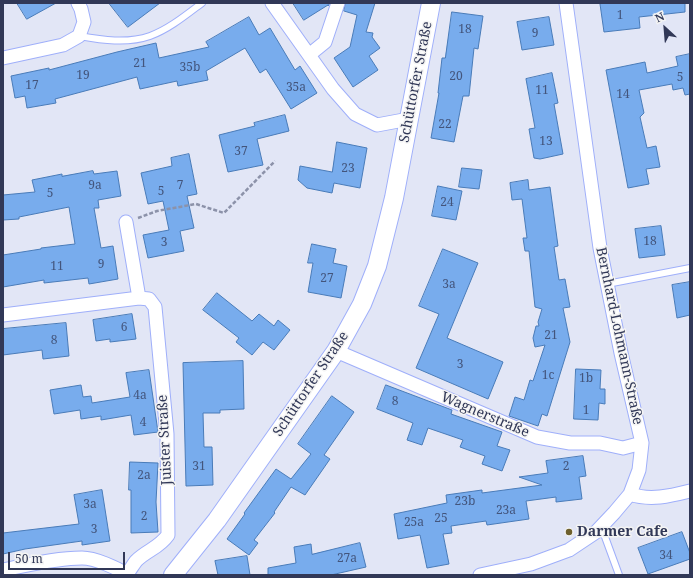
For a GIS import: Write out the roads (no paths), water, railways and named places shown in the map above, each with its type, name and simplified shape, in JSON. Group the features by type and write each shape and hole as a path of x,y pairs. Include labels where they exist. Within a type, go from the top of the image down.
{"main road":[{"name":"Schüttorfer Straße","path":"173,575 217,520 336,351 362,304 377,266 394,198 432,3"}],"street":[{"path":"3,58 63,45 79,36 84,22 81,8 78,3"},
{"path":"272,3 333,89 356,114 377,125 409,119"},
{"path":"309,55 325,42 338,3"},
{"name":"Bernhard-Lohmann-Straße","path":"480,575 531,564 569,550 596,532 630,494 640,470 642,443 600,248 566,3"},
{"path":"3,315 139,298 126,222"},
{"name":"Juister Straße","path":"128,575 136,562 149,551 162,544 168,535 167,434 155,307 149,300 139,298"},
{"name":"Wagnerstraße","path":"336,351 537,437 570,443 600,442 623,448 642,443"},
{"path":"630,494 640,497 665,497 690,491"},
{"path":"3,570 48,562 83,558 102,563 128,575"}],"lane":[{"path":"79,36 121,41 149,36 173,25 202,3"},
{"path":"607,284 690,268"},
{"path":"601,526 619,575"}],"place":[{"name":"Darmer Cafe","path":"569,532"}]}
